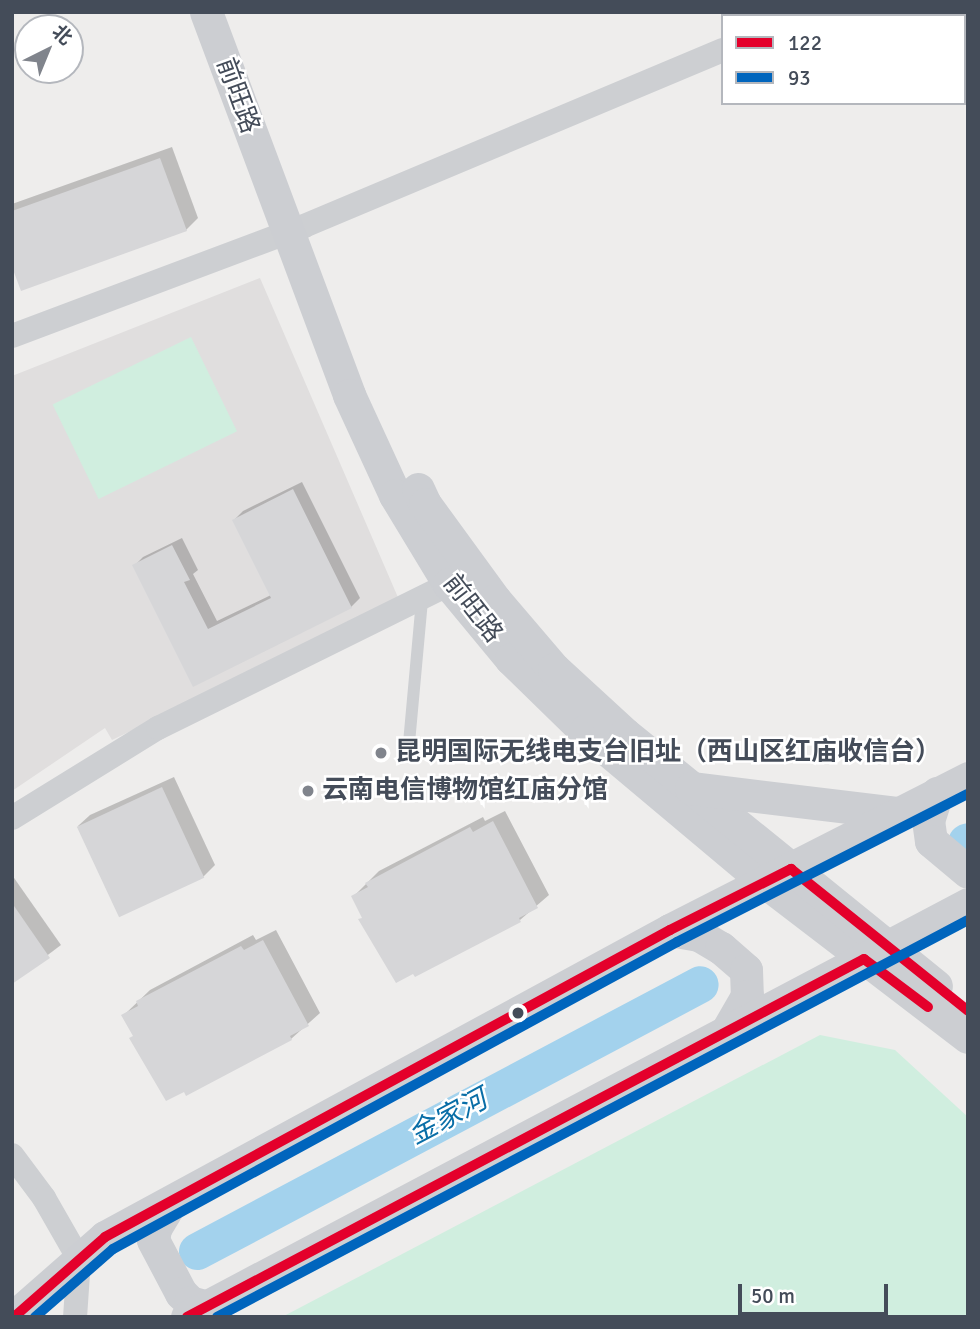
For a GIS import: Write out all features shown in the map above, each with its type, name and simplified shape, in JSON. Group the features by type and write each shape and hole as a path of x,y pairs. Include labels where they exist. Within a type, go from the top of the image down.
{"street":[{"name":"前旺路","path":"206,12 296,229 425,504 495,600 554,669 625,734 691,788 778,876"},
{"name":"前旺路","path":"228,12 349,395 396,495 436,592 586,731 875,953 968,1037"},
{"path":"12,336 296,229 721,51"},
{"path":"12,818 158,728 436,592"},
{"path":"13,1316 105,1237 670,930 968,778"},
{"path":"691,788 899,813"},
{"path":"937,793 928,820 931,841 968,872"},
{"path":"171,1202 155,1228 153,1240 181,1293 197,1312 968,904"},
{"path":"670,930 699,935 721,948 746,970 747,996 727,1030"},
{"name":"前旺路","path":"875,953 968,1012"},
{"path":"12,1155 44,1198 79,1259 75,1317"}],"lane":[{"path":"408,754 436,592"}],"shaded area":[{"path":"260,278 400,602 112,740 105,728 12,791 12,376"}],"green space":[{"path":"191,337 237,431 99,499 53,405"},
{"path":"820,1035 895,1050 968,1117 968,1317 282,1317"}],"building":[{"path":"160,158 187,231 21,291 12,267 12,211"},
{"path":"293,489 352,608 193,687 132,565 172,545 190,580 184,582 208,629 271,598 232,520"},
{"path":"162,787 204,878 119,917 77,827"},
{"path":"493,821 538,908 519,918 521,922 415,977 413,974 396,983 358,919 362,918 351,896 368,887 365,883 470,827 473,832"},
{"path":"12,903 50,958 12,984"},
{"path":"263,940 309,1026 290,1036 292,1040 186,1096 184,1092 166,1101 129,1038 133,1036 121,1015 138,1006 136,1001 241,946 244,950"}],"waterway":[{"name":"金家河","path":"197,1251 700,984"}],"transit line":[{"name":"93","path":"35,1317 113,1249 677,942 968,794"},
{"name":"122","path":"14,1317 105,1237 670,930 791,869 968,1011"},
{"name":"93","path":"217,1317 968,920"},
{"name":"122","path":"187,1317 864,959 928,1007"}],"place":[{"name":"昆明国际无线电支台旧址（西山区红庙收信台）","path":"381,753"},
{"name":"云南电信博物馆红庙分馆","path":"308,791"}]}
